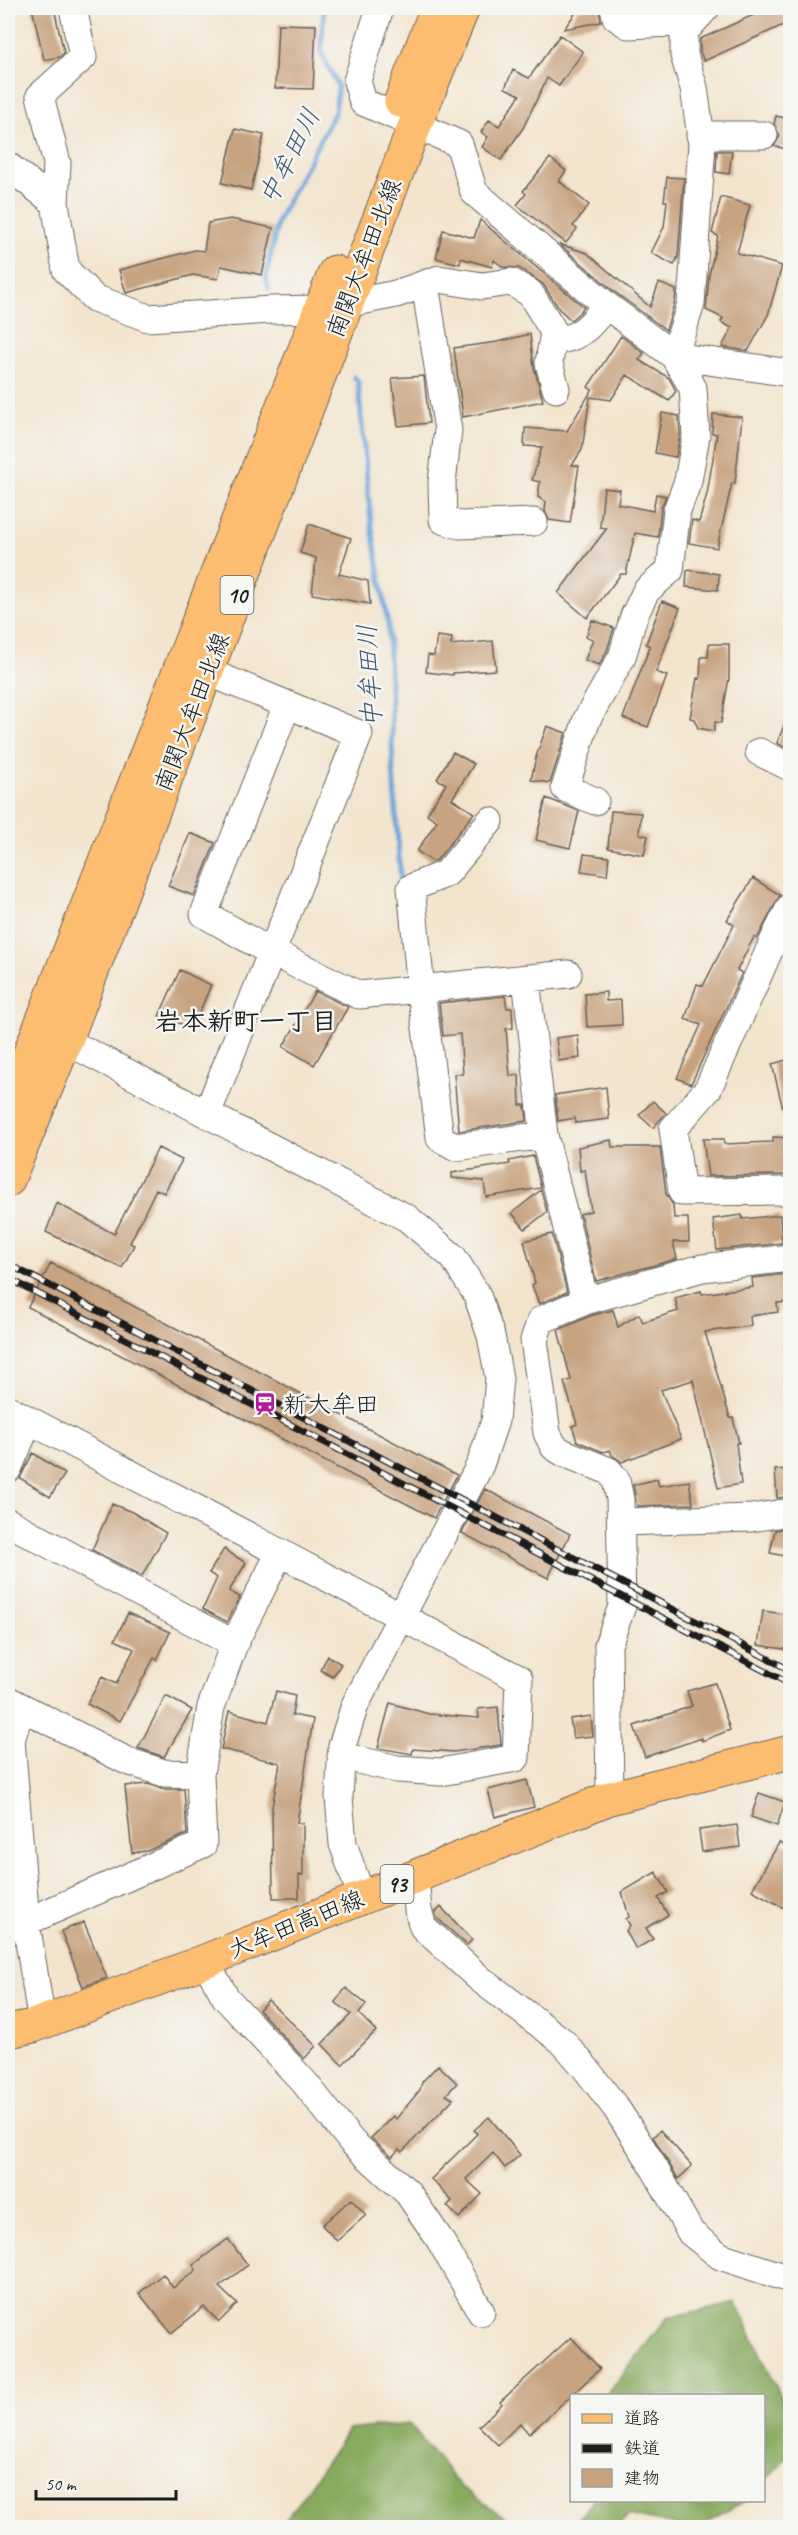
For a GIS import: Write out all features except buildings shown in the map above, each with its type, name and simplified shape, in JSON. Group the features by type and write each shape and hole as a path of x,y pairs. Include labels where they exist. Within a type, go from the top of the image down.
{"main road":[{"name":"南関大牟田北線","path":"8,1180 53,1034 405,120 436,8"},
{"name":"南関大牟田北線","path":"405,120 463,8"},
{"name":"南関大牟田北線","path":"8,1109 53,1034 208,672 334,306"},
{"name":"大牟田高田線","path":"8,2031 42,2023 205,1961 610,1798 790,1752"}],"street":[{"path":"73,8 82,57 40,96 57,163 55,203 66,270 94,298 148,318 334,306 396,294 439,279 482,286 511,282 530,293 559,340 573,338 588,328 606,305"},
{"path":"380,8 357,81 363,102 459,144 474,192 606,305 674,356 693,388 696,436 688,481 677,510 670,570 646,591 634,616 622,657 587,720 565,788 595,801"},
{"path":"614,8 616,17 628,25 699,15"},
{"path":"674,356 692,304 698,219 700,135 694,88 684,55 684,32 699,15"},
{"path":"700,135 764,135"},
{"path":"8,166 55,203"},
{"path":"425,284 448,430 442,483 443,520 459,525 534,522"},
{"path":"554,332 549,363 556,389"},
{"path":"674,356 790,373"},
{"path":"207,1114 359,734 208,672"},
{"path":"287,705 204,914 271,952 359,996 568,974"},
{"path":"759,752 790,767"},
{"path":"490,821 447,873 411,888 440,1138 456,1147 544,1135"},
{"path":"790,907 708,1089 674,1129 682,1192 790,1191"},
{"path":"526,979 544,1135 585,1301"},
{"path":"53,1034 407,1218 453,1257 477,1295 491,1336 499,1378 495,1421 480,1465 355,1705 342,1746 339,1797 343,1844 362,1898"},
{"path":"610,1798 608,1645 622,1606 620,1499 616,1480 609,1471 554,1447 547,1433 534,1340 541,1320 585,1301 702,1269 790,1258"},
{"path":"8,1469 18,1414 519,1679 516,1758 441,1772 398,1769 341,1756"},
{"path":"621,1522 751,1518 790,1512"},
{"path":"8,1522 234,1644"},
{"path":"17,1924 203,1844 200,1774 211,1707 234,1644 280,1552"},
{"path":"42,2023 17,1924 11,1740 14,1704 127,1761 164,1773 200,1774"},
{"path":"415,1877 418,1911 423,1927 480,1979 562,2041 616,2108 649,2159 691,2233 720,2256 790,2279"},
{"path":"205,1961 226,1998 304,2082 352,2142 408,2193 440,2240 481,2312"}],"green space":[{"path":"736,2302 789,2414 787,2457 765,2481 765,2394 607,2394 667,2318"},
{"path":"409,2423 461,2487 519,2527 281,2527 348,2430"},
{"path":"592,2502 743,2502 698,2527 683,2527 629,2515 616,2527 571,2527"}],"waterway":[{"name":"中牟田川","path":"269,289 266,278 278,220 335,112 338,86 321,52 324,8"},
{"name":"中牟田川","path":"354,377 358,382 371,522 388,624 393,769 401,886"},
{"name":"中牟田川","path":"423,1112 426,1137"}],"railway":[{"path":"8,1264 790,1670"},
{"path":"8,1278 790,1684"}],"place":[{"name":"新大牟田","path":"265,1404"}],"district":[{"name":"岩本新町一丁目","path":"246,1021"}]}
